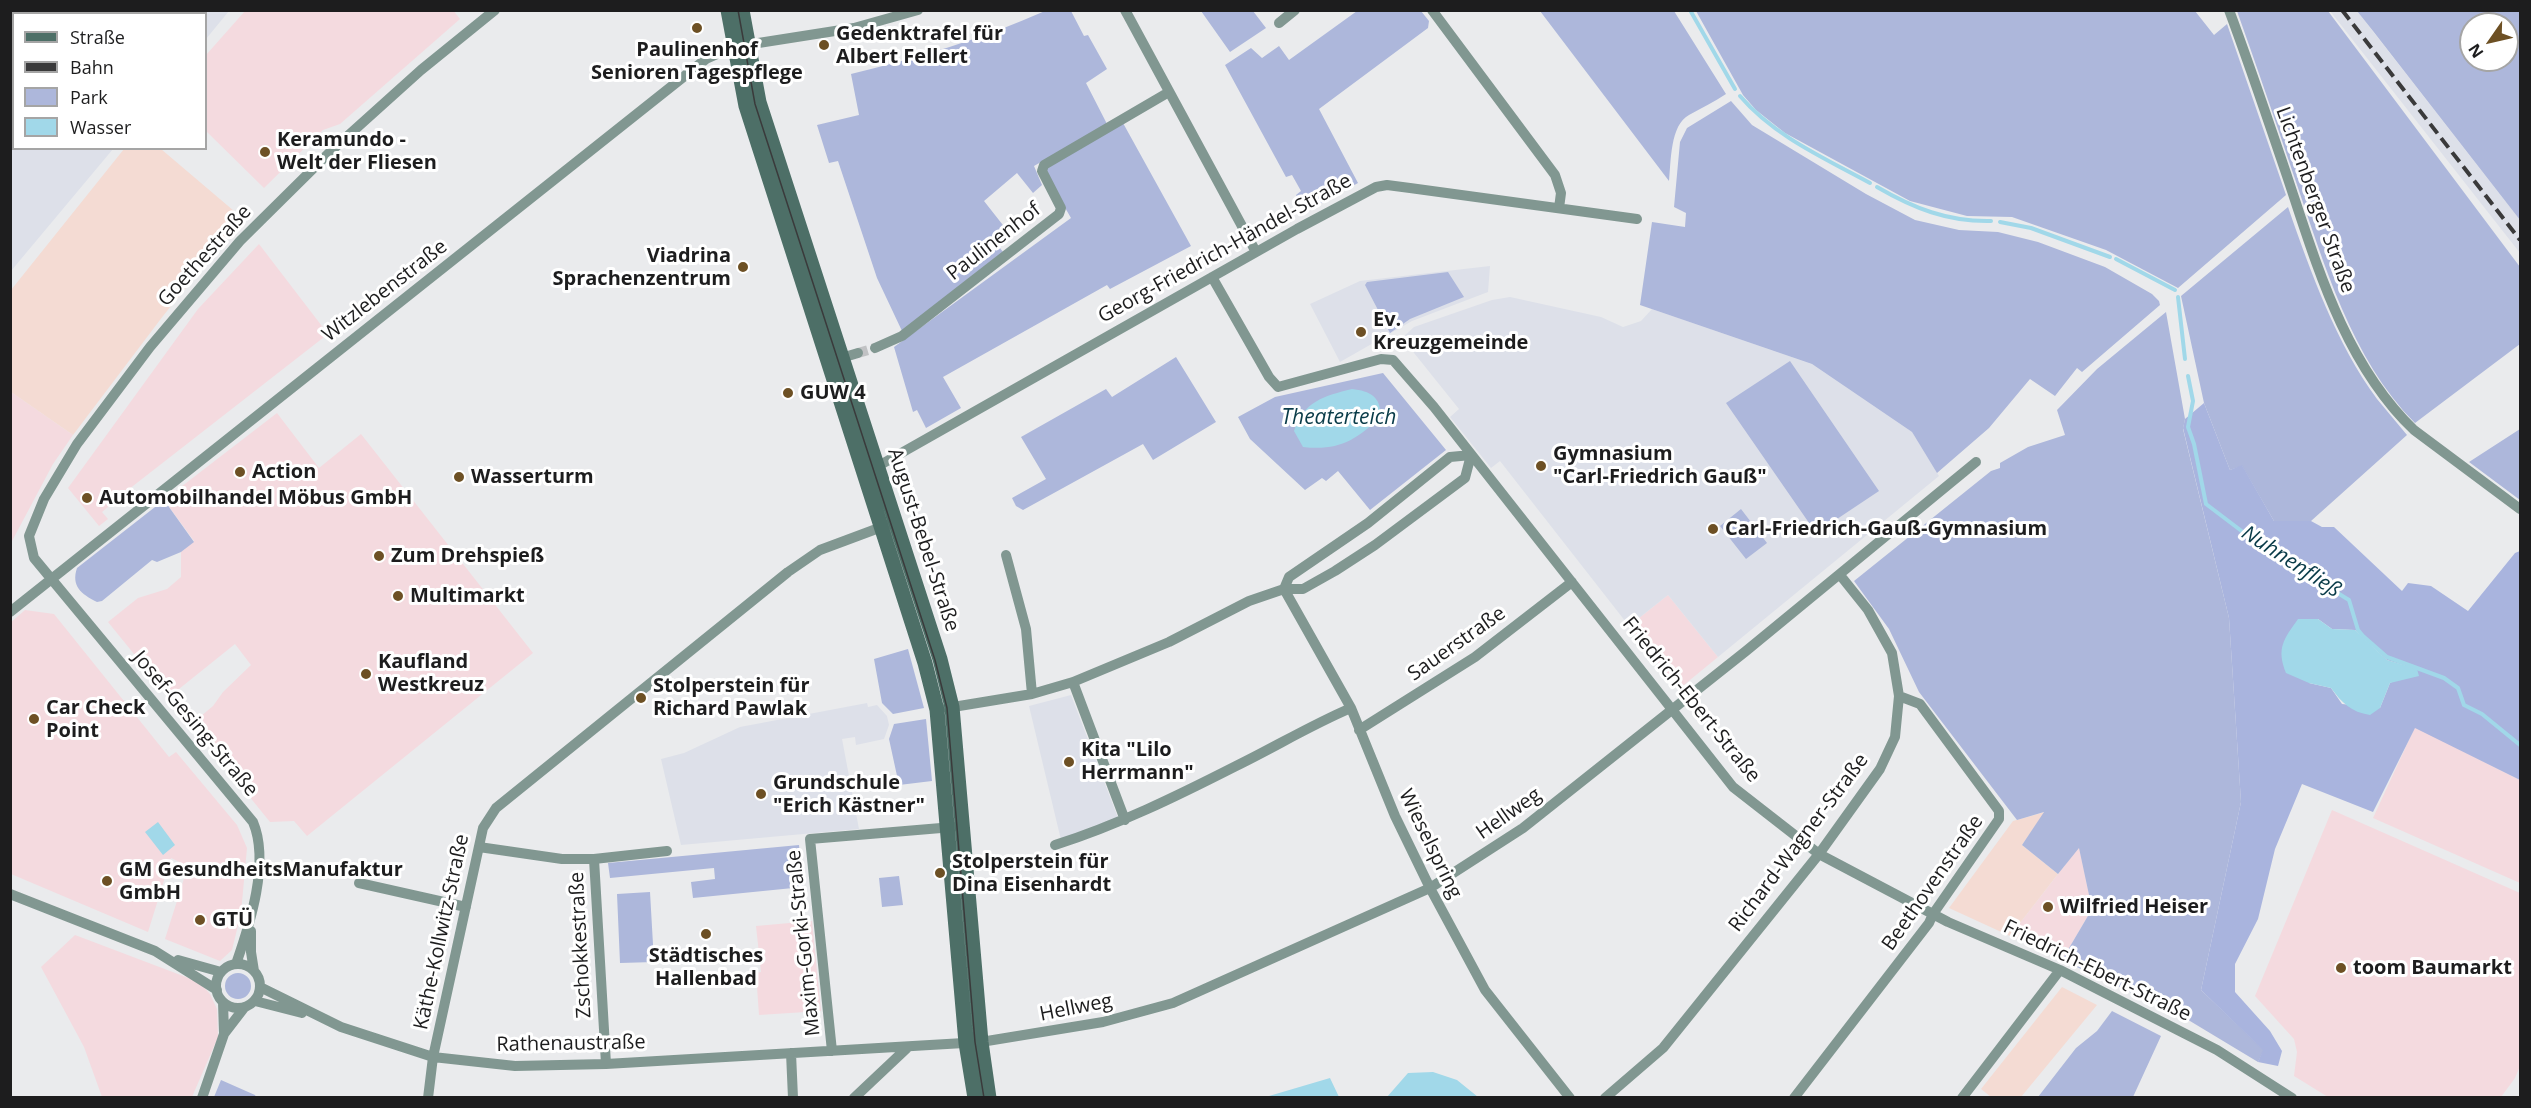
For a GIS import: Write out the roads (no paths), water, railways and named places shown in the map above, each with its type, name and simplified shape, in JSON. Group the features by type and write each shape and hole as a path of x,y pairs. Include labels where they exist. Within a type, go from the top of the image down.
{"street":[{"name":"Goethestraße","path":"51,578 34,558 29,536 44,500 77,444 150,347 240,241 331,151 421,70 495,10"},
{"name":"August-Bebel-Straße","path":"728,10 741,46"},
{"name":"August-Bebel-Straße","path":"742,10 741,46 746,106 835,360 870,471 880,527 925,663 945,709"},
{"name":"Witzlebenstraße","path":"10,612 706,58 741,46 854,28 918,10"},
{"path":"1125,10 1256,252"},
{"path":"1279,23 1295,10"},
{"path":"1432,10 1555,175 1561,193 1558,208"},
{"name":"Lichtenberger Straße","path":"2229,10 2318,270 2352,345 2398,415 2414,430 2520,509"},
{"name":"Paulinenhof","path":"875,348 902,336 1059,214 1061,208 1042,171 1044,165 1169,92"},
{"name":"Georg-Friedrich-Händel-Straße","path":"870,471 1365,191 1387,185 1637,219"},
{"name":"Friedrich-Ebert-Straße","path":"1212,277 1269,377 1278,387 1382,358 1393,360 1472,455 1733,787 1819,854 1934,914 2060,970 2217,1050 2292,1098"},
{"path":"835,360 858,353"},
{"path":"945,709 1032,694 1072,682 1169,642 1228,610 1284,589 1303,589 1335,572 1392,533 1465,478 1472,455 1450,457 1368,523 1289,577 1284,589"},
{"name":"Hellweg","path":"974,1043 1103,1022 1173,1003 1430,888 1530,823 1840,575 1976,462"},
{"name":"August-Bebel-Straße","path":"870,471 895,522 940,659 974,1043 975,1098"},
{"name":"Käthe-Kollwitz-Straße","path":"428,1098 433,1057 483,828 496,808 788,572 820,550 895,522"},
{"path":"1006,555 1026,629 1032,694"},
{"name":"Richard-Wagner-Straße","path":"1605,1098 1664,1048 1819,854 1880,769 1894,738 1899,696 1892,653 1868,610 1840,575"},
{"name":"Josef-Gesing-Straße","path":"51,578 253,822 260,845 260,860 251,913 236,964"},
{"name":"Sauerstraße","path":"1359,730 1475,657 1572,582"},
{"name":"Wieselspring","path":"1284,589 1351,708 1395,816 1430,888 1485,990 1570,1098"},
{"path":"1072,682 1125,820"},
{"name":"Beethovenstraße","path":"1794,1098 1929,923 2000,819 1999,811 1920,704 1899,696"},
{"path":"1055,845 1125,820 1238,765 1314,723 1351,708"},
{"name":"Maxim-Gorki-Straße","path":"832,1051 810,839 955,826"},
{"path":"479,847 562,859 594,859 667,851"},
{"name":"Zschokkestraße","path":"594,859 606,1064"},
{"path":"359,884 466,907"},
{"path":"10,894 169,958 221,972"},
{"name":"Josef-Gesing-Straße","path":"251,913 251,952 254,971"},
{"path":"169,958 217,990 223,1002 225,1034"},
{"path":"202,1098 225,1034 244,1008 255,1001 260,987 254,971 236,964 221,972 217,990"},
{"path":"1962,1098 2060,970"},
{"name":"Rathenaustraße","path":"260,987 341,1027 433,1057 515,1066 606,1064 974,1043"},
{"name":"Rathenaustraße","path":"255,1001 323,1019"},
{"path":"223,1002 232,1007 244,1008"},
{"name":"August-Bebel-Straße","path":"974,1043 989,1098"},
{"path":"854,1098 906,1048"},
{"path":"791,1053 793,1098"}],"water":[{"name":"Theaterteich","path":"1352,389 1374,396 1379,404 1380,417 1354,438 1336,446 1303,447 1294,431 1303,413 1309,406 1324,397"},
{"path":"2298,619 2318,619 2332,629 2355,630 2387,660 2417,669 2419,676 2390,683 2380,708 2370,715 2357,712 2343,702 2331,688 2309,683 2286,673 2282,657 2283,644"},
{"path":"158,822 175,845 163,855 145,832"},
{"path":"1433,1072 1457,1080 1478,1097 1387,1097 1408,1073"},
{"path":"1330,1078 1339,1097 1268,1097 1269,1096"}],"waterway":[{"name":"Nuhnenfließ","path":"1690,10 1735,89"},
{"name":"Nuhnenfließ","path":"1740,96 1753,110 1784,135 1870,183"},
{"name":"Nuhnenfließ","path":"1877,187 1931,212 1960,219 1991,221"},
{"name":"Nuhnenfließ","path":"2000,222 2031,228 2110,257"},
{"name":"Nuhnenfließ","path":"2116,259 2175,290"},
{"name":"Nuhnenfließ","path":"2178,297 2185,359"},
{"name":"Nuhnenfließ","path":"2188,376 2193,401 2188,427 2194,444 2206,504 2264,548 2349,600 2358,630 2387,657 2444,678 2458,688 2464,705 2482,714 2520,745"}],"tunnel":[{"path":"858,353 875,348"}],"tram line":[{"path":"738,10 755,104 935,660 947,708 975,1042 984,1098"}],"railway":[{"path":"2342,10 2520,240"}],"place":[{"name":"Paulinenhof Senioren Tagespflege","path":"697,28"},
{"name":"Gedenktrafel für Albert Fellert","path":"824,45"},
{"name":"Keramundo - Welt der Fliesen","path":"265,152"},
{"name":"Viadrina Sprachenzentrum","path":"743,267"},
{"name":"Ev. Kreuzgemeinde","path":"1361,332"},
{"name":"GUW 4","path":"788,393"},
{"name":"Gymnasium \"Carl-Friedrich Gauß\"","path":"1541,466"},
{"name":"Action","path":"240,472"},
{"name":"Wasserturm","path":"459,477"},
{"name":"Automobilhandel Möbus GmbH","path":"87,498"},
{"name":"Carl-Friedrich-Gauß-Gymnasium","path":"1713,529"},
{"name":"Zum Drehspieß","path":"379,556"},
{"name":"Multimarkt","path":"398,596"},
{"name":"Kaufland Westkreuz","path":"366,674"},
{"name":"Stolperstein für Richard Pawlak","path":"641,698"},
{"name":"Car Check Point","path":"34,719"},
{"name":"Kita \"Lilo Herrmann\"","path":"1069,762"},
{"name":"Grundschule \"Erich Kästner\"","path":"761,794"},
{"name":"Stolperstein für Dina Eisenhardt","path":"940,873"},
{"name":"GM GesundheitsManufaktur GmbH","path":"107,881"},
{"name":"Wilfried Heiser","path":"2048,907"},
{"name":"GTÜ","path":"200,920"},
{"name":"Städtisches Hallenbad","path":"706,934"},
{"name":"toom Baumarkt","path":"2341,968"}]}
